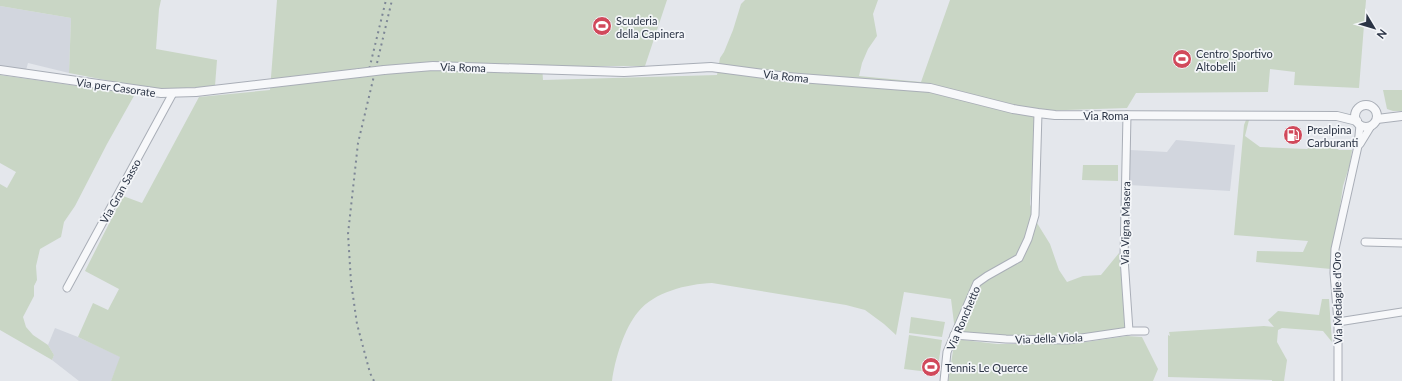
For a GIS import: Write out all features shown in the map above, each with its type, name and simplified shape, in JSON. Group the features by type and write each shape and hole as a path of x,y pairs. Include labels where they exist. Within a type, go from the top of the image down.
{"street":[{"name":"Via Roma","path":"233,88 384,70 432,66 624,72 711,67 787,77 930,88 1013,108 1038,113 1066,116 1337,116 1367,127 1371,126"},
{"name":"Via per Casorate","path":"0,70 101,86 173,94 233,88"},
{"name":"Via Gran Sasso","path":"66,288 173,94"},
{"name":"Via Roma","path":"1337,116 1362,105 1370,105 1376,109 1399,116"},
{"path":"1358,123 1355,114 1359,107"},
{"path":"1371,126 1377,119 1376,109"},
{"name":"Via Ronchetto","path":"944,381 947,352 977,283 1019,258 1028,239 1035,215 1038,113"},
{"name":"Via Vigna Masera","path":"1127,115 1124,258 1129,331"},
{"name":"Via Roma","path":"1377,119 1399,116"},
{"name":"Via Medaglie d'Oro","path":"1338,381 1338,322 1334,274 1335,249 1358,146 1358,123"},
{"name":"Via Medaglie d'Oro","path":"1358,146 1371,126"},
{"path":"1365,242 1402,243"},
{"path":"1338,322 1402,312"},
{"name":"Via della Viola","path":"954,335 1006,339 1068,340 1129,331 1145,331"}],"shaded area":[{"path":"0,6 71,18 69,73 28,63 26,70 0,66"},
{"path":"1176,140 1235,145 1230,191 1129,185 1130,150 1167,152"},
{"path":"55,328 121,357 111,381 79,381 52,360 54,355 48,345"}],"green space":[{"path":"0,0 161,0 156,49 217,60 215,86 171,89 147,88 69,73 71,18 0,6"},
{"path":"277,0 667,0 645,66 542,66 543,80 717,75 720,58 733,30 741,4 745,0 878,0 873,14 877,36 868,49 862,63 859,76 921,82 950,0 1366,0 1359,88 1294,85 1295,72 1270,69 1268,92 1136,93 1127,108 1036,111 1030,204 1037,223 1050,244 1059,270 1067,282 1083,276 1101,275 1119,253 1126,328 1069,337 964,334 954,323 951,299 904,292 896,335 865,310 846,305 712,283 692,285 672,290 653,299 645,305 633,319 624,336 615,363 612,381 111,381 120,357 78,337 93,303 108,310 119,289 85,271 123,196 142,203 199,97 270,90"},
{"path":"0,75 135,94 75,206 64,222 61,237 40,249 36,266 37,280 34,286 34,296 23,317 26,327 33,335 48,345 54,355 52,360 0,330 0,184 7,188 16,172 0,163"},
{"path":"1383,90 1402,90 1402,111 1387,109"},
{"path":"1246,120 1249,120 1245,136 1260,147 1307,149 1315,144 1334,146 1339,150 1352,150 1350,164 1343,186 1331,269 1256,262 1257,251 1303,252 1308,241 1234,235 1244,125"},
{"path":"1083,165 1118,165 1118,181 1082,180"},
{"path":"1322,299 1329,299 1332,342 1323,331 1282,328 1278,330 1277,342 1287,360 1284,381 1168,377 1169,332 1264,326 1274,327 1268,320 1278,311 1319,315"},
{"path":"911,317 945,322 942,337 909,333"},
{"path":"909,335 942,340 937,373 904,369"},
{"path":"1127,336 1142,337 1158,369 1153,381 948,381 955,339 997,344 1072,344"}],"railway":[{"path":"368,74 386,0"},
{"path":"374,381 370,373 357,324 351,282 348,234 358,143 392,0"}],"place":[{"name":"Scuderia della Capinera","path":"602,26"},
{"name":"Centro Sportivo Altobelli","path":"1182,59"},
{"name":"Prealpina Carburanti","path":"1293,135"},
{"name":"Tennis Le Querce","path":"931,367"}]}
